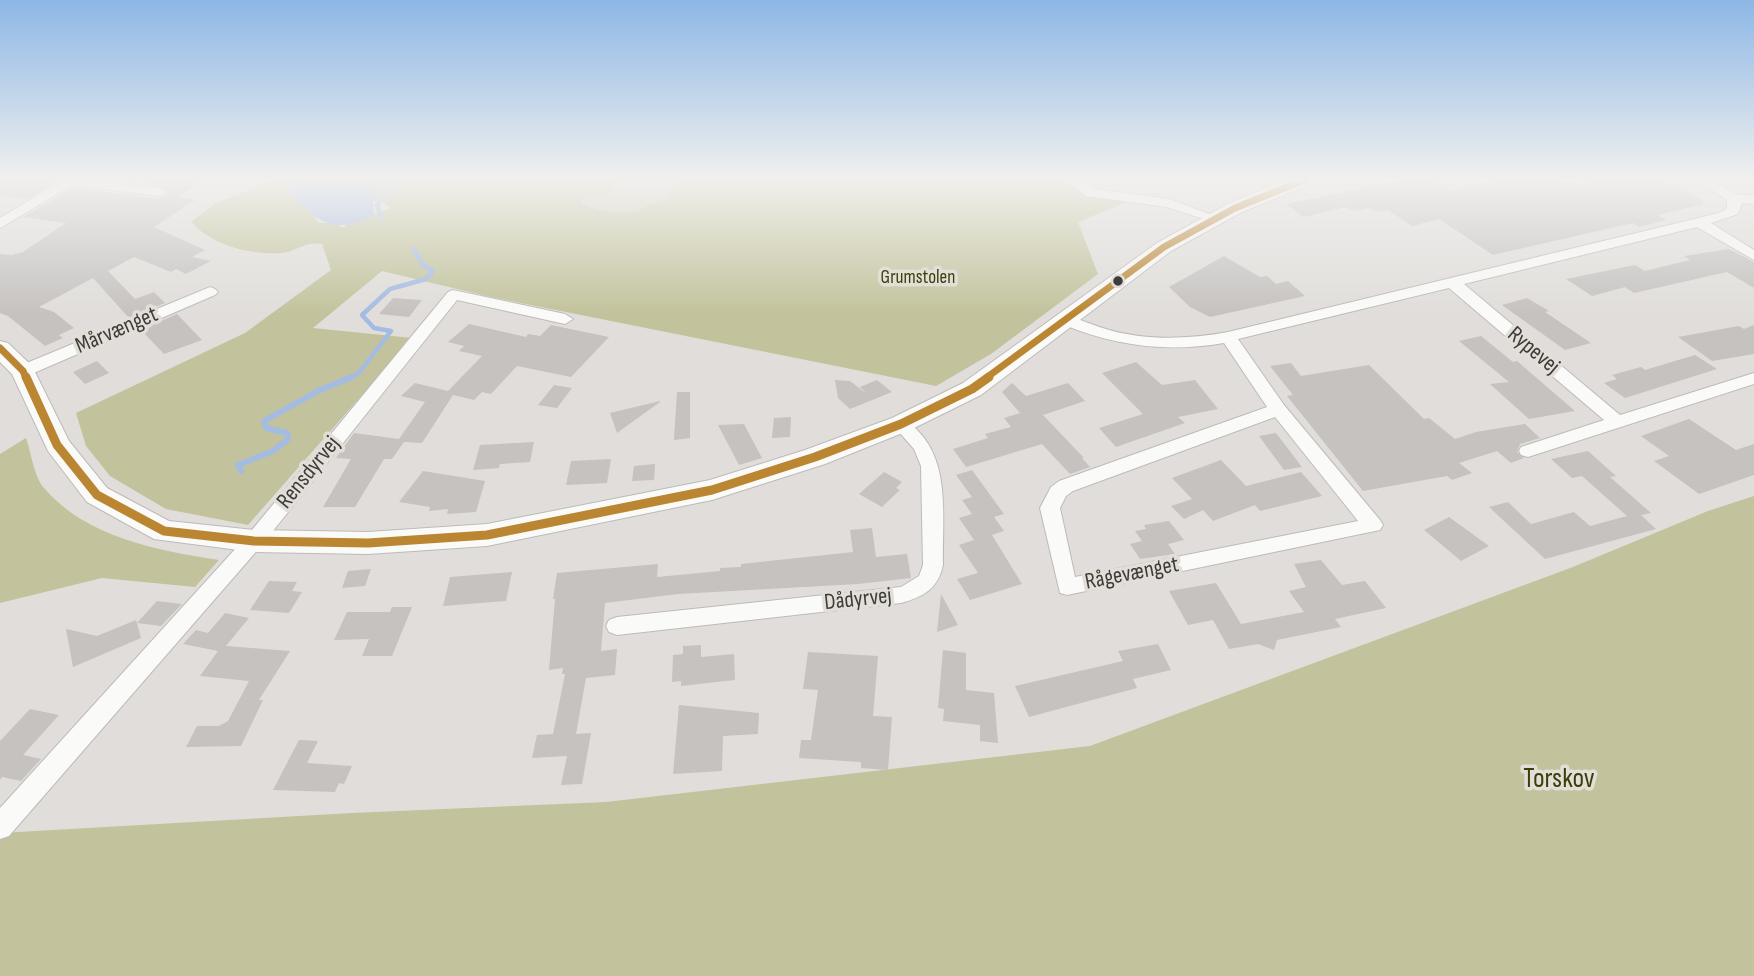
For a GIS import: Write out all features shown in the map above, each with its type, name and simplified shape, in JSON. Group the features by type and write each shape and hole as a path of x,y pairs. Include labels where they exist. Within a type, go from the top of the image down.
{"street":[{"path":"0,348 23,370 57,445 97,495 164,531 254,541 368,543 487,535 712,490 815,457 901,424 972,389 1068,321 1164,247 1204,224"},
{"path":"1068,321 1103,335 1142,343 1184,344 1228,337 1692,224"},
{"path":"1702,224 1754,256"},
{"name":"Rypevej","path":"1451,281 1615,421"},
{"name":"Mårvænget","path":"23,370 210,292"},
{"name":"Rensdyrvej","path":"0,827 254,541 453,295 565,319"},
{"name":"Rågevænget","path":"1228,337 1366,527 1067,587 1050,508 1058,492 1075,480 1278,409"},
{"path":"1528,450 1754,378"},
{"name":"Dådyrvej","path":"617,626 915,592 932,576 929,466 922,446 901,424"}],"green space":[{"name":"Grumstolen","path":"193,224 335,224 344,228 348,224 1079,224 1098,274 991,354 936,386 491,297 382,271 313,328 412,338 248,525 166,509 110,476 86,446 76,413 245,333 331,270 322,244 311,244 286,252 256,252 232,247"},
{"path":"26,438 35,471 44,488 80,519 124,539 172,552 219,560 195,587 102,578 0,603 0,454"},
{"name":"Torskov","path":"1754,496 1754,976 0,976 0,833 606,802 1090,746 1573,567 1708,511"}],"building":[{"path":"65,224 159,224 154,227 205,250 192,257 211,261 186,274 176,269 171,272 134,257 108,271 135,299 154,292 165,303 129,318 93,278 39,307 54,312 74,328 59,335 63,338 45,346 8,316 0,313 0,254 23,252"},
{"path":"1446,224 1631,224 1493,255"},
{"path":"1634,224 1652,224 1639,227"},
{"path":"1729,249 1754,262 1754,288 1727,272 1634,293 1625,287 1592,296 1566,279 1635,265 1645,271 1690,260 1684,256"},
{"path":"1224,256 1260,277 1267,276 1276,284 1288,281 1305,296 1210,317 1190,307 1169,287"},
{"path":"393,298 422,300 409,317 379,314"},
{"path":"1527,298 1591,343 1565,350 1502,305"},
{"path":"177,314 202,340 164,354 141,330"},
{"path":"469,324 526,337 528,334 540,336 551,325 609,337 571,377 517,366 491,394 482,392 474,400 453,395 422,443 404,442 392,459 384,459 355,507 323,507 351,459 336,458 354,433 399,439 425,402 401,396 415,383 448,391 482,356 459,351 464,346 448,342"},
{"path":"1754,325 1754,354 1712,361 1678,337 1739,326 1744,329"},
{"path":"1481,336 1513,362 1517,361 1575,411 1529,419 1490,384 1509,382 1459,341"},
{"path":"1695,355 1717,369 1625,398 1604,383 1617,379 1612,375 1641,367 1645,370"},
{"path":"97,361 109,373 85,384 73,372"},
{"path":"1136,362 1162,385 1195,380 1218,409 1178,417 1185,423 1116,447 1099,428 1143,414 1102,373"},
{"path":"1291,363 1301,376 1369,365 1424,419 1429,418 1455,439 1476,432 1525,424 1540,438 1520,444 1517,452 1524,458 1511,463 1497,451 1459,463 1472,473 1452,480 1447,476 1363,491 1287,396 1293,395 1270,366"},
{"path":"835,380 850,381 867,394 860,387 877,380 892,392 850,409 838,398"},
{"path":"1012,383 1026,396 1068,383 1085,401 1043,415 1090,467 1070,474 1042,444 966,467 953,449 988,438 985,434 1011,427 1004,418 1020,413 1002,392"},
{"path":"554,385 572,388 557,408 538,405"},
{"path":"677,392 690,392 690,438 674,440"},
{"path":"660,402 617,433 610,413"},
{"path":"791,417 790,437 772,438 774,418"},
{"path":"1689,419 1736,450 1754,444 1754,475 1699,494 1654,461 1669,456 1641,436"},
{"path":"744,424 762,458 739,465 718,425"},
{"path":"1276,433 1302,467 1284,470 1259,436"},
{"path":"534,442 530,462 500,464 499,468 473,470 480,445"},
{"path":"1588,451 1616,476 1610,477 1651,513 1641,515 1656,529 1545,559 1489,507 1508,502 1531,524 1574,512 1590,526 1627,516 1582,476 1572,478 1551,459"},
{"path":"611,459 607,483 566,485 571,461"},
{"path":"1221,460 1246,486 1301,472 1322,496 1260,511 1255,505 1213,521 1203,510 1184,519 1171,506 1192,499 1172,478"},
{"path":"655,464 654,480 632,481 634,466"},
{"path":"972,470 1004,514 994,517 1004,531 992,535 1022,584 970,600 957,579 978,573 959,545 974,540 959,518 972,514 962,500 972,497 956,475"},
{"path":"423,471 485,481 476,512 447,514 448,509 429,511 430,507 399,502"},
{"path":"884,472 902,482 896,488 900,490 882,507 859,494"},
{"path":"1449,517 1489,546 1461,561 1424,530"},
{"path":"1169,521 1184,540 1168,544 1175,554 1140,559 1130,544 1142,541 1135,531 1146,529 1144,525"},
{"path":"872,528 876,557 907,554 911,578 858,584 678,594 605,603 601,651 617,649 615,675 586,678 576,734 591,733 582,784 561,785 567,756 532,758 537,735 553,734 565,674 562,674 563,668 549,670 557,573 658,564 657,577 720,571 720,568 741,567 741,564 853,552 850,530"},
{"path":"1321,560 1342,585 1365,581 1386,608 1335,619 1341,627 1277,640 1274,650 1258,644 1229,649 1213,620 1188,625 1169,591 1216,583 1241,624 1304,612 1289,591 1306,587 1294,564"},
{"path":"371,569 365,586 342,588 348,571"},
{"path":"512,572 506,601 443,606 450,577"},
{"path":"269,581 297,582 292,591 302,592 289,613 250,610"},
{"path":"941,594 958,625 937,632"},
{"path":"157,601 182,604 161,626 137,623"},
{"path":"392,607 412,607 392,656 362,656 369,639 334,640 347,612 390,612"},
{"path":"225,613 249,618 226,646 290,651 259,700 263,700 241,746 186,747 197,726 219,726 228,721 249,681 200,676 218,651 183,644 196,630 208,633"},
{"path":"136,620 141,638 73,667 66,629 97,636"},
{"path":"1158,644 1171,670 1133,679 1137,688 1029,717 1015,686 1123,661 1118,651"},
{"path":"701,645 701,657 734,654 735,680 681,686 681,681 672,682 673,655 683,654 683,646"},
{"path":"943,650 966,653 966,690 994,693 998,743 980,741 980,725 943,721 944,709 938,708"},
{"path":"808,652 878,656 873,716 892,717 888,770 861,768 861,762 799,758 801,740 811,740 818,690 803,689"},
{"path":"679,705 759,713 758,734 723,736 722,771 673,774"},
{"path":"30,709 59,715 23,755 41,759 21,781 2,777 0,780 0,741"},
{"path":"299,740 318,741 307,763 352,766 344,784 339,783 335,792 273,790"}],"waterway":[{"path":"347,378 358,374 391,331 374,328 362,315 390,289 426,279 433,271 422,264 413,248"},
{"path":"241,471 238,465 273,451 288,439 287,433 266,428 264,421 320,390 352,377"}],"transit line":[{"path":"0,348 23,371 57,445 97,495 164,531 254,541 368,543 487,535 712,490 815,457 901,424 972,389 1164,247 1207,224"}]}
